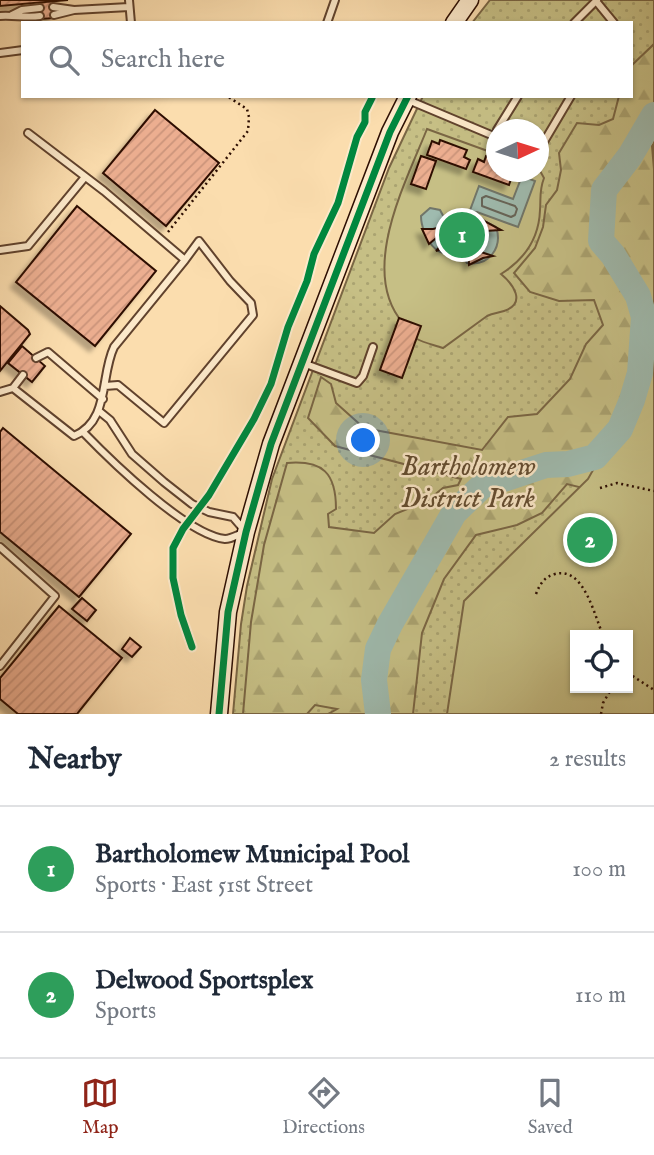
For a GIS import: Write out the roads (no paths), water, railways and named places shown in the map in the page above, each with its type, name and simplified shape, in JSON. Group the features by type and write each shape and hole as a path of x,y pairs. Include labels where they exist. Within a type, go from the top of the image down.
{"main road":[{"path":"455,21 470,0"},
{"path":"219,714 228,612 246,532 271,444 405,98"}],"lane":[{"path":"328,21 335,0"},
{"path":"576,21 597,1 612,21"},
{"path":"54,15 129,4"},
{"path":"53,7 74,10"},
{"path":"0,16 23,18 40,12"},
{"path":"0,52 21,50"},
{"path":"408,98 486,129"},
{"path":"504,119 517,98"},
{"path":"549,133 569,98"},
{"path":"28,133 185,260"},
{"path":"0,250 28,246 85,177"},
{"path":"13,388 74,436 83,432 99,411 107,361 114,347 199,241 230,282 251,303 253,315 164,423 118,385 105,386"},
{"path":"301,362 357,383 363,376 373,347"},
{"path":"36,358 48,352 103,399"},
{"path":"0,392 13,388 23,375"},
{"path":"83,432 132,478 187,523 205,533 228,539 246,532 233,516 209,512 192,504 132,454 110,420 99,411"},
{"path":"132,478 143,463"},
{"path":"0,547 55,596 0,666"}],"water":[{"path":"520,182 535,182 518,227 477,212 469,213 479,186 513,199"},
{"path":"430,208 440,210 446,221 460,233 459,246 452,252 439,251 424,232 421,216"},
{"path":"484,221 496,227 496,248 488,259 467,263 463,257 472,231"}],"waterway":[{"path":"378,714 374,680 378,649 454,513 482,486 546,465 568,464 595,457 620,429 640,373 644,317 638,296 613,255 601,241 604,190 630,156 654,115"}],"place":[{"name":"Bartholomew Municipal Pool","path":"462,235"},
{"name":"Delwood Sportsplex","path":"590,540"}],"park label":[{"name":"Bartholomew District Park","path":"468,483"}]}
